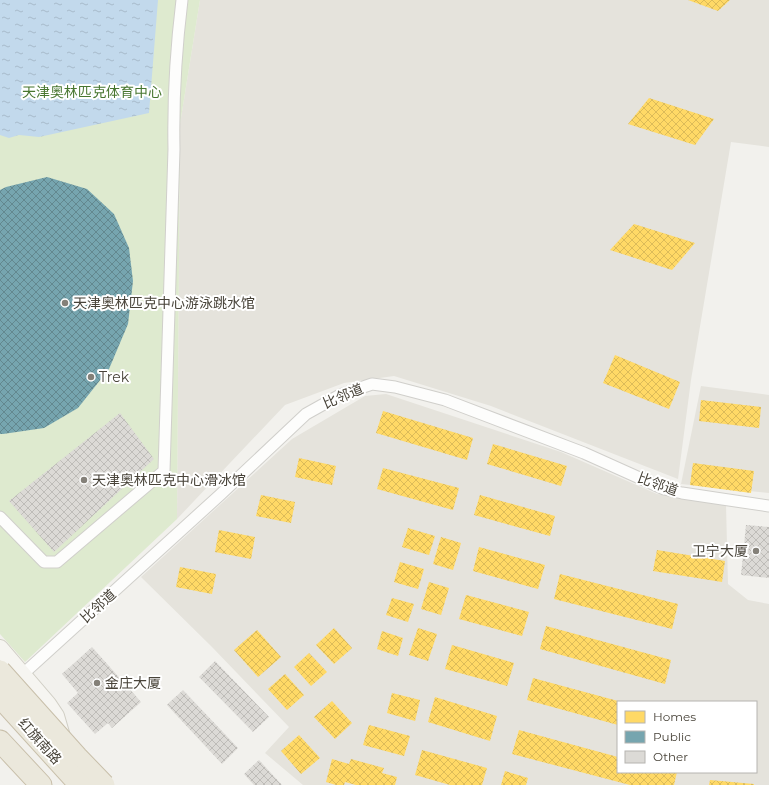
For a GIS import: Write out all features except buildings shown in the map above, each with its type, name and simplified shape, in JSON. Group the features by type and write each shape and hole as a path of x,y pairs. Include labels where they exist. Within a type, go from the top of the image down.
{"highway":[{"path":"0,671 104,785"},
{"name":"红旗南路","path":"0,697 80,785"},
{"path":"0,741 41,785"}],"main road":[{"path":"0,648 48,704 56,716 70,761 80,785"}],"street":[{"path":"0,517 44,562 57,562 164,471 174,149 173,118 182,0"},
{"name":"比邻道","path":"23,674 221,494 306,414 340,395 372,384 395,386 445,400 584,453 664,489 769,506"}],"shaded area":[{"path":"200,0 769,0 769,147 731,142 691,380 678,479 491,406 394,376 344,383 285,405 177,519 180,124"},
{"path":"701,386 769,395 769,493 681,484"},
{"path":"386,394 561,452 657,494 726,505 728,584 748,600 769,604 769,785 303,785 265,753 289,727 212,647 141,577 292,439 365,396"}],"green space":[{"name":"天津奥林匹克体育中心","path":"0,0 200,0 180,124 177,519 25,662 0,634"}],"water":[{"path":"0,0 158,0 149,113 39,137 19,135 9,138 0,135"}],"place":[{"name":"天津奥林匹克中心游泳跳水馆","path":"65,303"},
{"name":"Trek","path":"91,377"},
{"name":"天津奥林匹克中心滑冰馆","path":"84,480"},
{"name":"卫宁大厦","path":"756,551"},
{"name":"金庄大厦","path":"97,683"}]}
